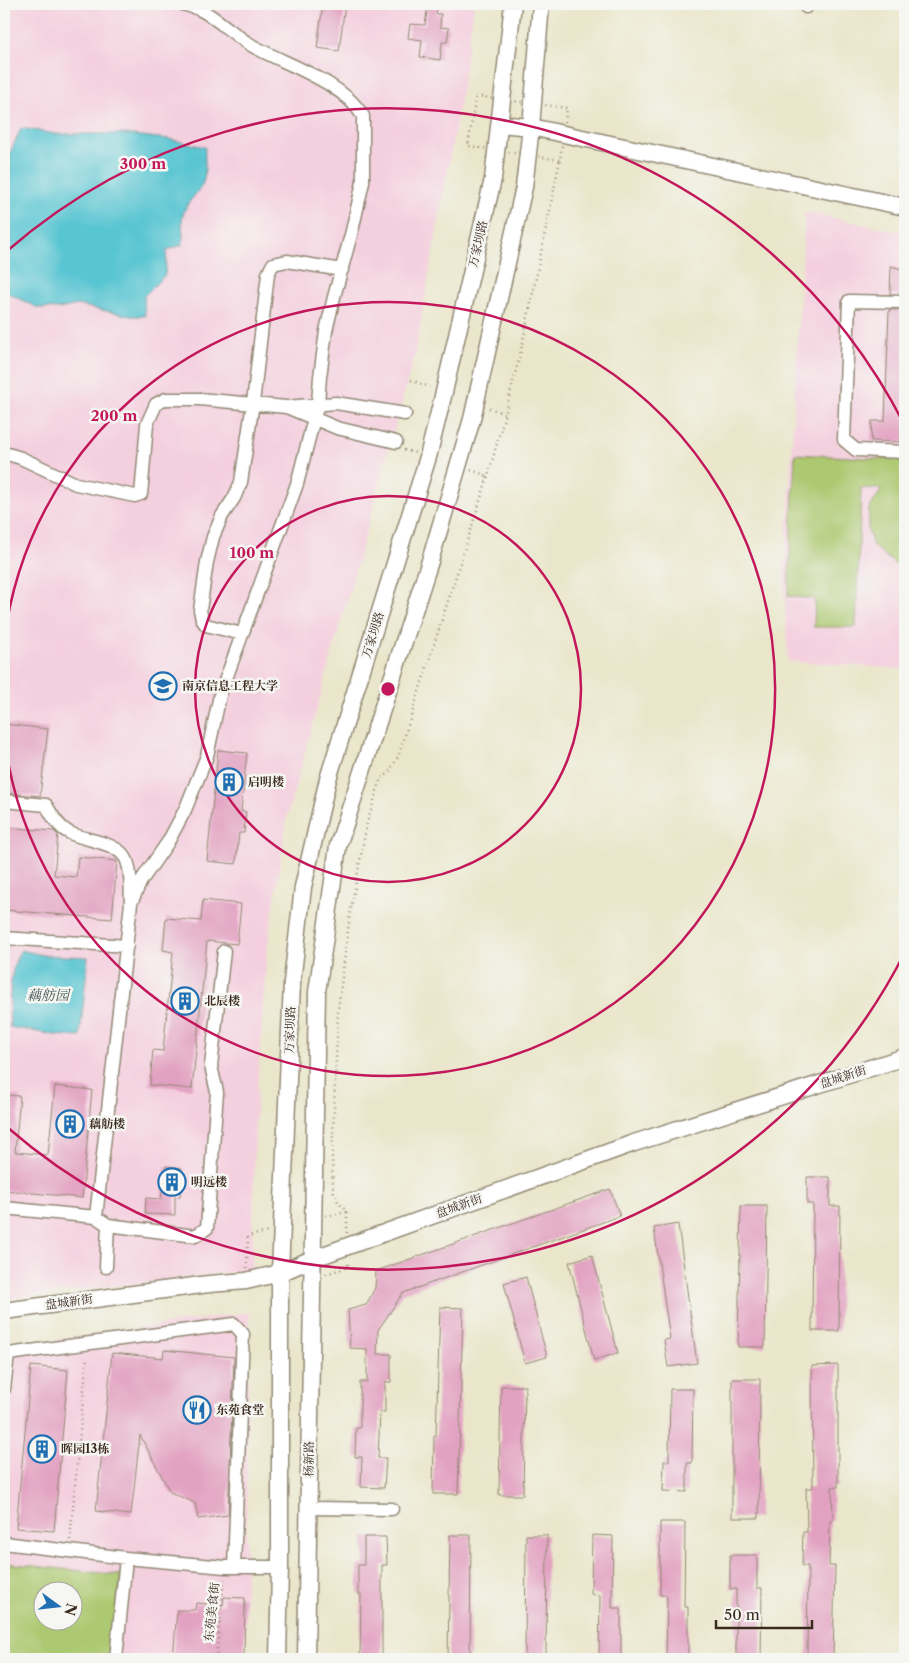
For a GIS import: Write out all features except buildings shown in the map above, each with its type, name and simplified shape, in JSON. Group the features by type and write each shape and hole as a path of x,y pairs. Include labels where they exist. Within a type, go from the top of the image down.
{"main road":[{"name":"万家坝路","path":"280,1273 292,982 303,888 328,779 428,457 444,392 493,179 513,4"},
{"path":"312,1259 318,992 338,846 430,561 476,404 524,187 541,4"},
{"path":"500,124 531,127 905,207"},
{"name":"盘城新街","path":"4,1311 208,1284 246,1281 280,1273 312,1259 634,1143 905,1057"},
{"name":"杨新路","path":"306,1659 312,1259"},
{"path":"278,1659 280,1567 280,1273"}],"lane":[{"path":"131,903 141,881 168,842 207,756 220,695 297,484 318,403 326,331 363,182 363,116 358,107 340,91 302,70 263,52 200,10 182,4"},
{"path":"242,634 206,625 200,610 207,562 213,537 222,516 234,498 241,482 253,403 268,274 273,264 287,261 342,270"},
{"path":"904,302 850,301 844,440 856,450 905,452"},
{"path":"4,453 21,458 76,484 135,496 141,494 147,424 156,404 166,399 180,398 286,407 337,428 396,442"},
{"path":"286,407 336,403 405,414"},
{"path":"4,801 46,806 53,818 68,832 114,848 123,854 127,862 131,903 96,1218"},
{"path":"4,938 127,946"},
{"path":"4,1208 96,1218 108,1225 195,1236 207,1228 217,1092 211,1066 224,952"},
{"path":"106,1267 108,1225"},
{"path":"4,1389 6,1354 234,1324 243,1334 229,1567"},
{"path":"308,1508 392,1509"},
{"path":"4,1544 126,1558 229,1567 280,1567"},
{"path":"116,1659 126,1558"}],"path":[{"path":"476,404 505,414 522,346 560,160"},
{"path":"411,380 444,392"},
{"path":"347,1212 338,1202 333,1190 332,1158 338,1010 350,914 366,832 381,778 388,774 398,757 488,476"},
{"path":"69,1551 88,1343"},
{"name":"东苑美食街","path":"216,1659 229,1567"}],"shaded area":[{"name":"南京信息工程大学","path":"4,4 474,4 462,88 415,354 287,817 267,951 255,1122 252,1270 4,1299"},
{"path":"805,212 905,233 905,669 788,661 784,587"},
{"path":"249,1312 245,1659 4,1659 4,1348"}],"green space":[{"path":"795,454 905,460 905,568 900,568 873,546 868,529 869,509 882,489 861,488 856,627 814,627 815,599 788,596"},
{"path":"4,1563 121,1575 112,1659 4,1659"}],"water":[{"path":"21,128 56,134 123,134 168,139 205,147 204,181 184,210 182,245 167,250 165,275 144,296 145,316 131,316 77,305 59,309 38,308 6,292 4,241 10,153"},
{"name":"藕舫园","path":"21,950 42,955 88,957 80,1037 55,1035 10,1027 12,977"}],"place":[{"name":"南京信息工程大学","path":"163,686"},
{"name":"启明楼","path":"229,782"},
{"name":"北辰楼","path":"185,1001"},
{"name":"藕舫楼","path":"70,1124"},
{"name":"明远楼","path":"172,1182"},
{"name":"东苑食堂","path":"197,1410"},
{"name":"晖园13栋","path":"42,1449"}]}
